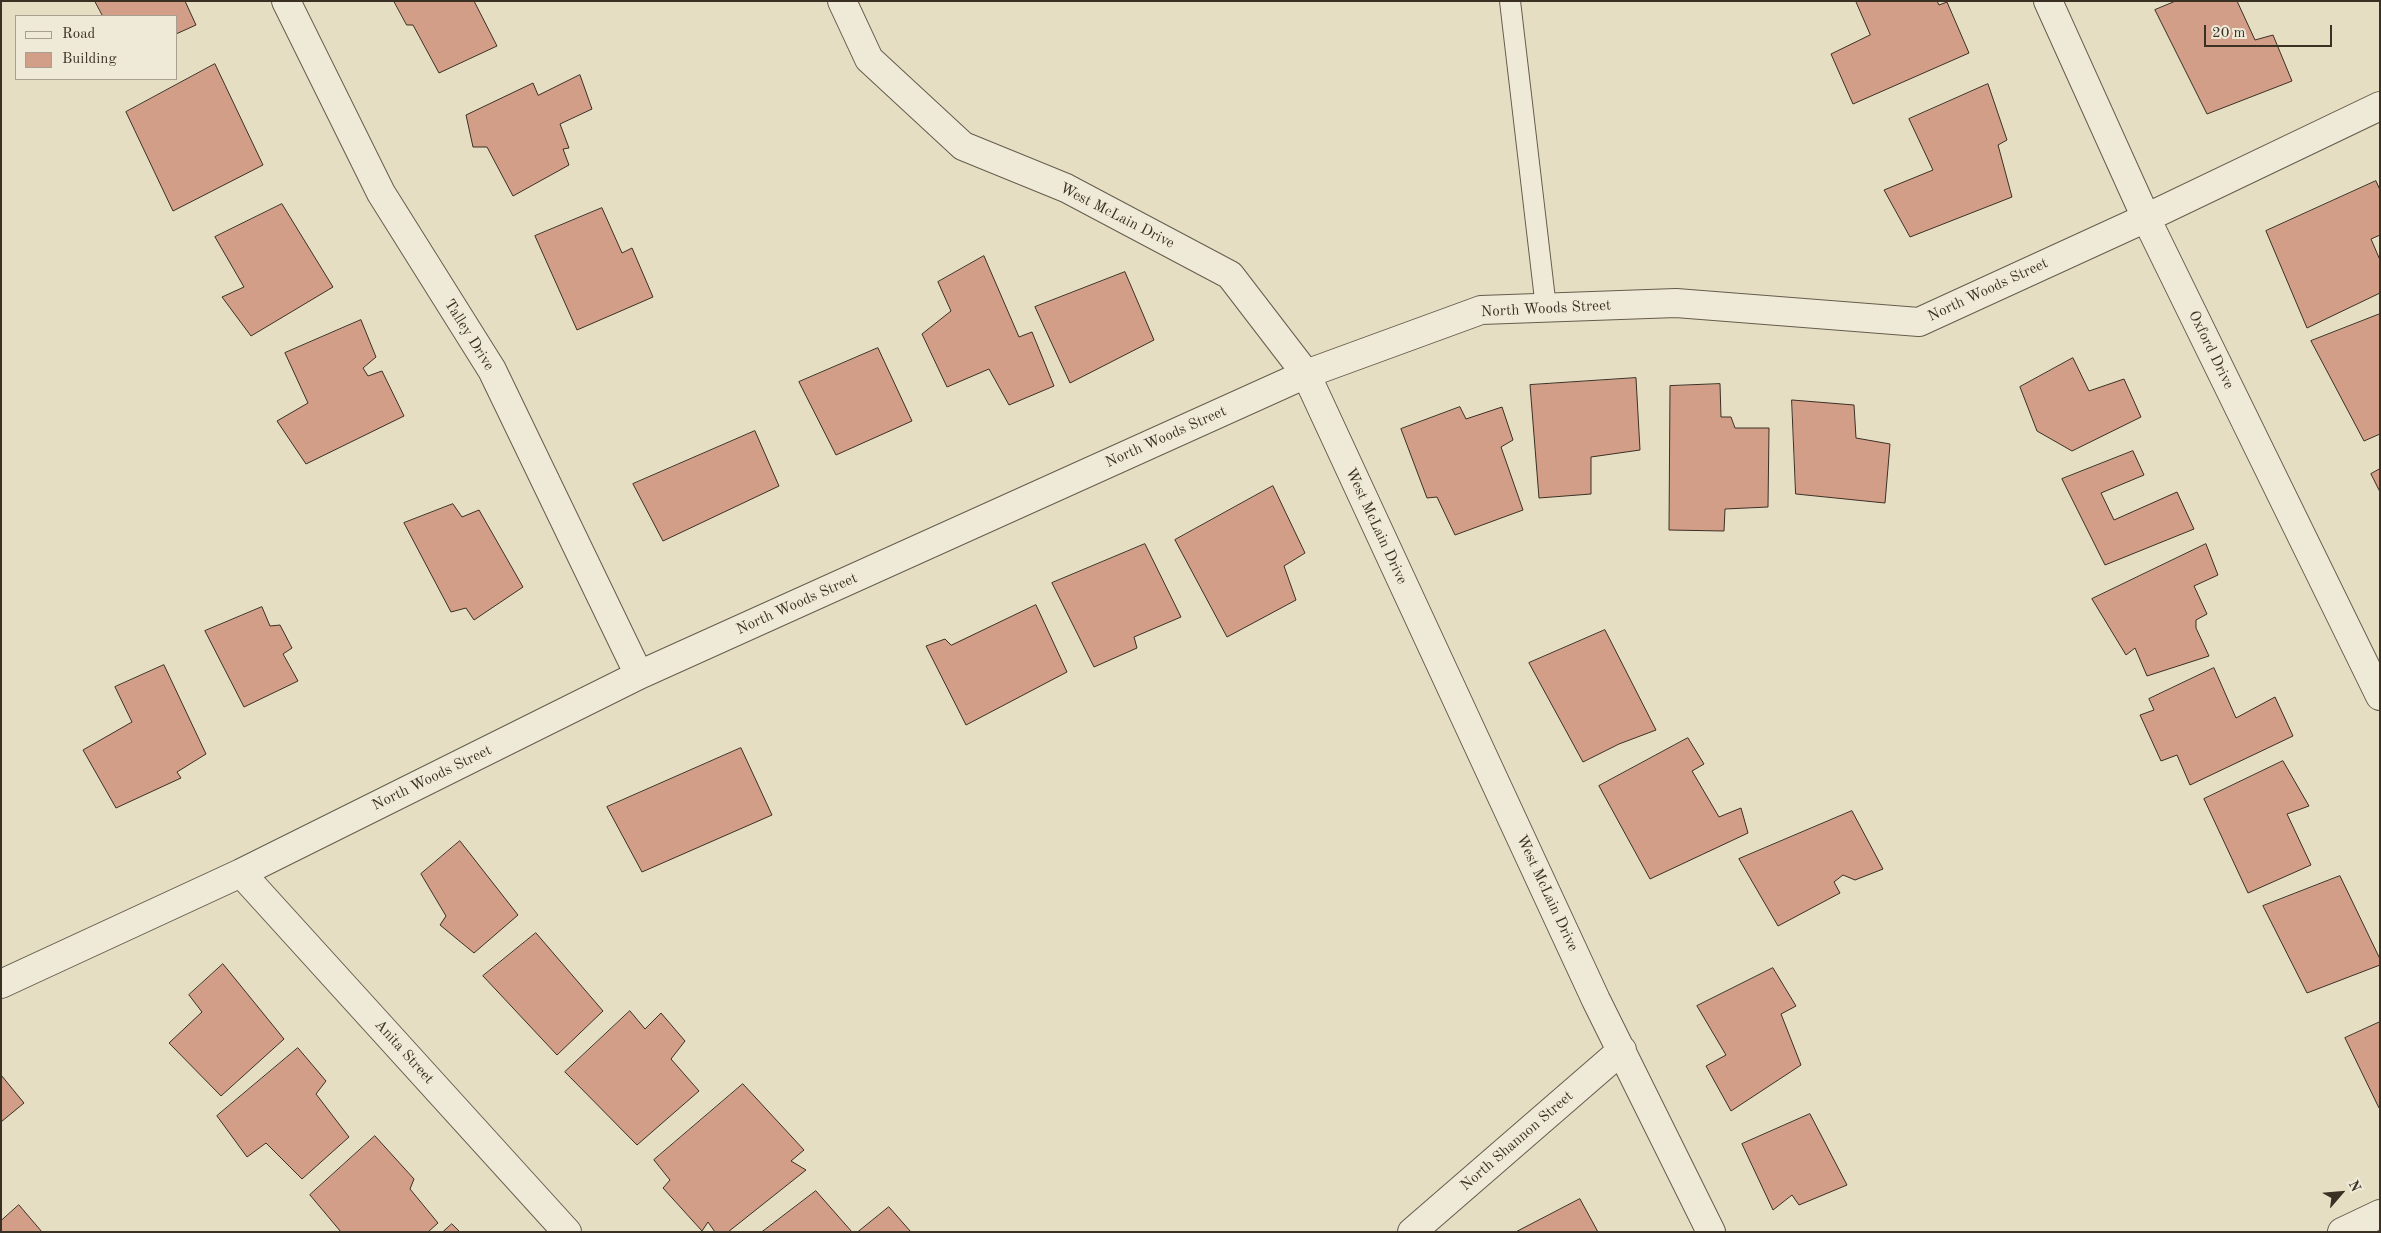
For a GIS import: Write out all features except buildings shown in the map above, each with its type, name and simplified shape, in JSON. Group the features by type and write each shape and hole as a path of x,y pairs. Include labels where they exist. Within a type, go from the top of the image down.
{"street":[{"name":"Talley Drive","path":"286,1 381,193 492,370 639,675"},
{"name":"West McLain Drive","path":"842,1 869,59 963,146 1066,188 1230,275 1306,374 1596,1000 1711,1232"},
{"name":"Oxford Drive","path":"2048,1 2146,218 2380,696"},
{"name":"North Woods Street","path":"1,984 242,872 639,675 1306,374 1481,310 1676,303 1918,322 2146,218 2380,106"},
{"name":"Anita Street","path":"242,872 567,1232"},
{"name":"North Shannon Street","path":"1412,1232 1622,1050"},
{"path":"2342,1232 2380,1214"}],"lane":[{"path":"1510,1 1546,308"}]}
